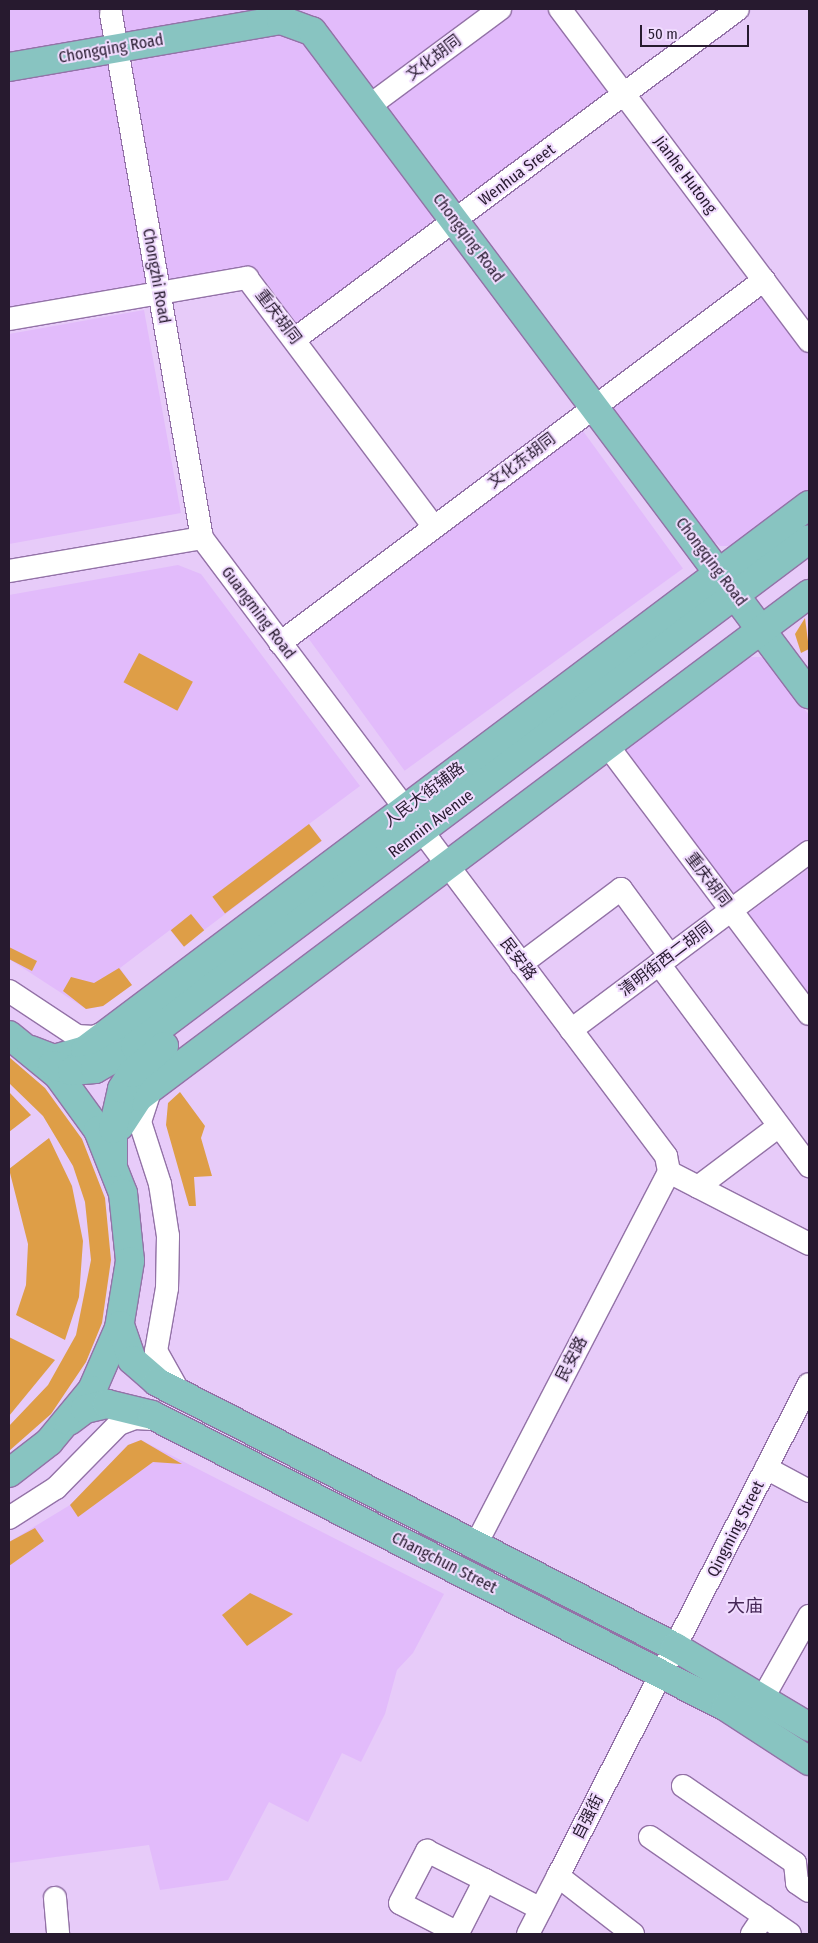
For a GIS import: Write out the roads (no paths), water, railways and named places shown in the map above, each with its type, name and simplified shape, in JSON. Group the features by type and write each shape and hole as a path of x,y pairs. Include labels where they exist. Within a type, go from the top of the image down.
{"main road":[{"name":"Chongqing Road","path":"9,66 292,21 312,31 809,694"},
{"name":"人民大街辅路","path":"36,1055 54,1059 75,1056 118,1026 809,505"},
{"name":"Renmin Avenue","path":"747,611 809,539"},
{"name":"Renmin Avenue","path":"115,1167 119,1098 140,1065 433,848 747,611 809,561"},
{"path":"115,1167 119,1128 124,1116 158,1082 433,848 607,745 747,611 809,594"},
{"name":"Renmin Avenue","path":"36,1055 83,1071 117,1058 433,848"},
{"path":"9,1035 36,1055 86,1110 115,1167 130,1238 128,1284 120,1325 103,1370 69,1421 9,1473"},
{"name":"Changchun Street","path":"120,1325 124,1346 140,1370 183,1396 676,1647 764,1696 809,1727"},
{"name":"Changchun Street","path":"69,1421 85,1409 107,1404 130,1406 167,1422 726,1707 809,1761"}],"street":[{"name":"文化胡同","path":"369,106 500,9"},
{"name":"Jianhe Hutong","path":"560,9 809,341"},
{"name":"Wenhua Sreet","path":"294,339 455,222 738,9"},
{"name":"Chongzhi Road","path":"111,14 202,538"},
{"name":"重庆胡同","path":"9,319 247,278 434,527"},
{"name":"文化东胡同","path":"280,643 764,280"},
{"path":"9,571 202,538"},
{"name":"Guangming Road","path":"202,538 433,848"},
{"name":"重庆胡同","path":"607,745 809,1014"},
{"name":"民安路","path":"433,848 666,1156 668,1172 476,1546"},
{"name":"清明街西二胡同","path":"571,1030 809,852"},
{"path":"521,964 621,889 664,960 779,1126 809,1166"},
{"path":"9,991 77,1036 94,1037 118,1026"},
{"path":"158,1082 143,1103 140,1122 160,1184 168,1236 167,1288 156,1351 164,1373 183,1396"},
{"path":"698,1187 779,1126"},
{"path":"668,1172 809,1244"},
{"name":"Qingming Street","path":"662,1674 809,1384"},
{"path":"9,1518 56,1488 126,1420 167,1422"},
{"path":"766,1468 809,1491"},
{"path":"764,1696 809,1616"},
{"name":"自强街","path":"528,1934 662,1674"},
{"path":"683,1786 795,1863 797,1882 809,1891"},
{"path":"650,1837 758,1925 790,1934"},
{"path":"558,1876 633,1934"},
{"path":"485,1880 541,1909"},
{"path":"54,1898 58,1934"}],"district":[{"name":"大庙","path":"745,1606"}]}
